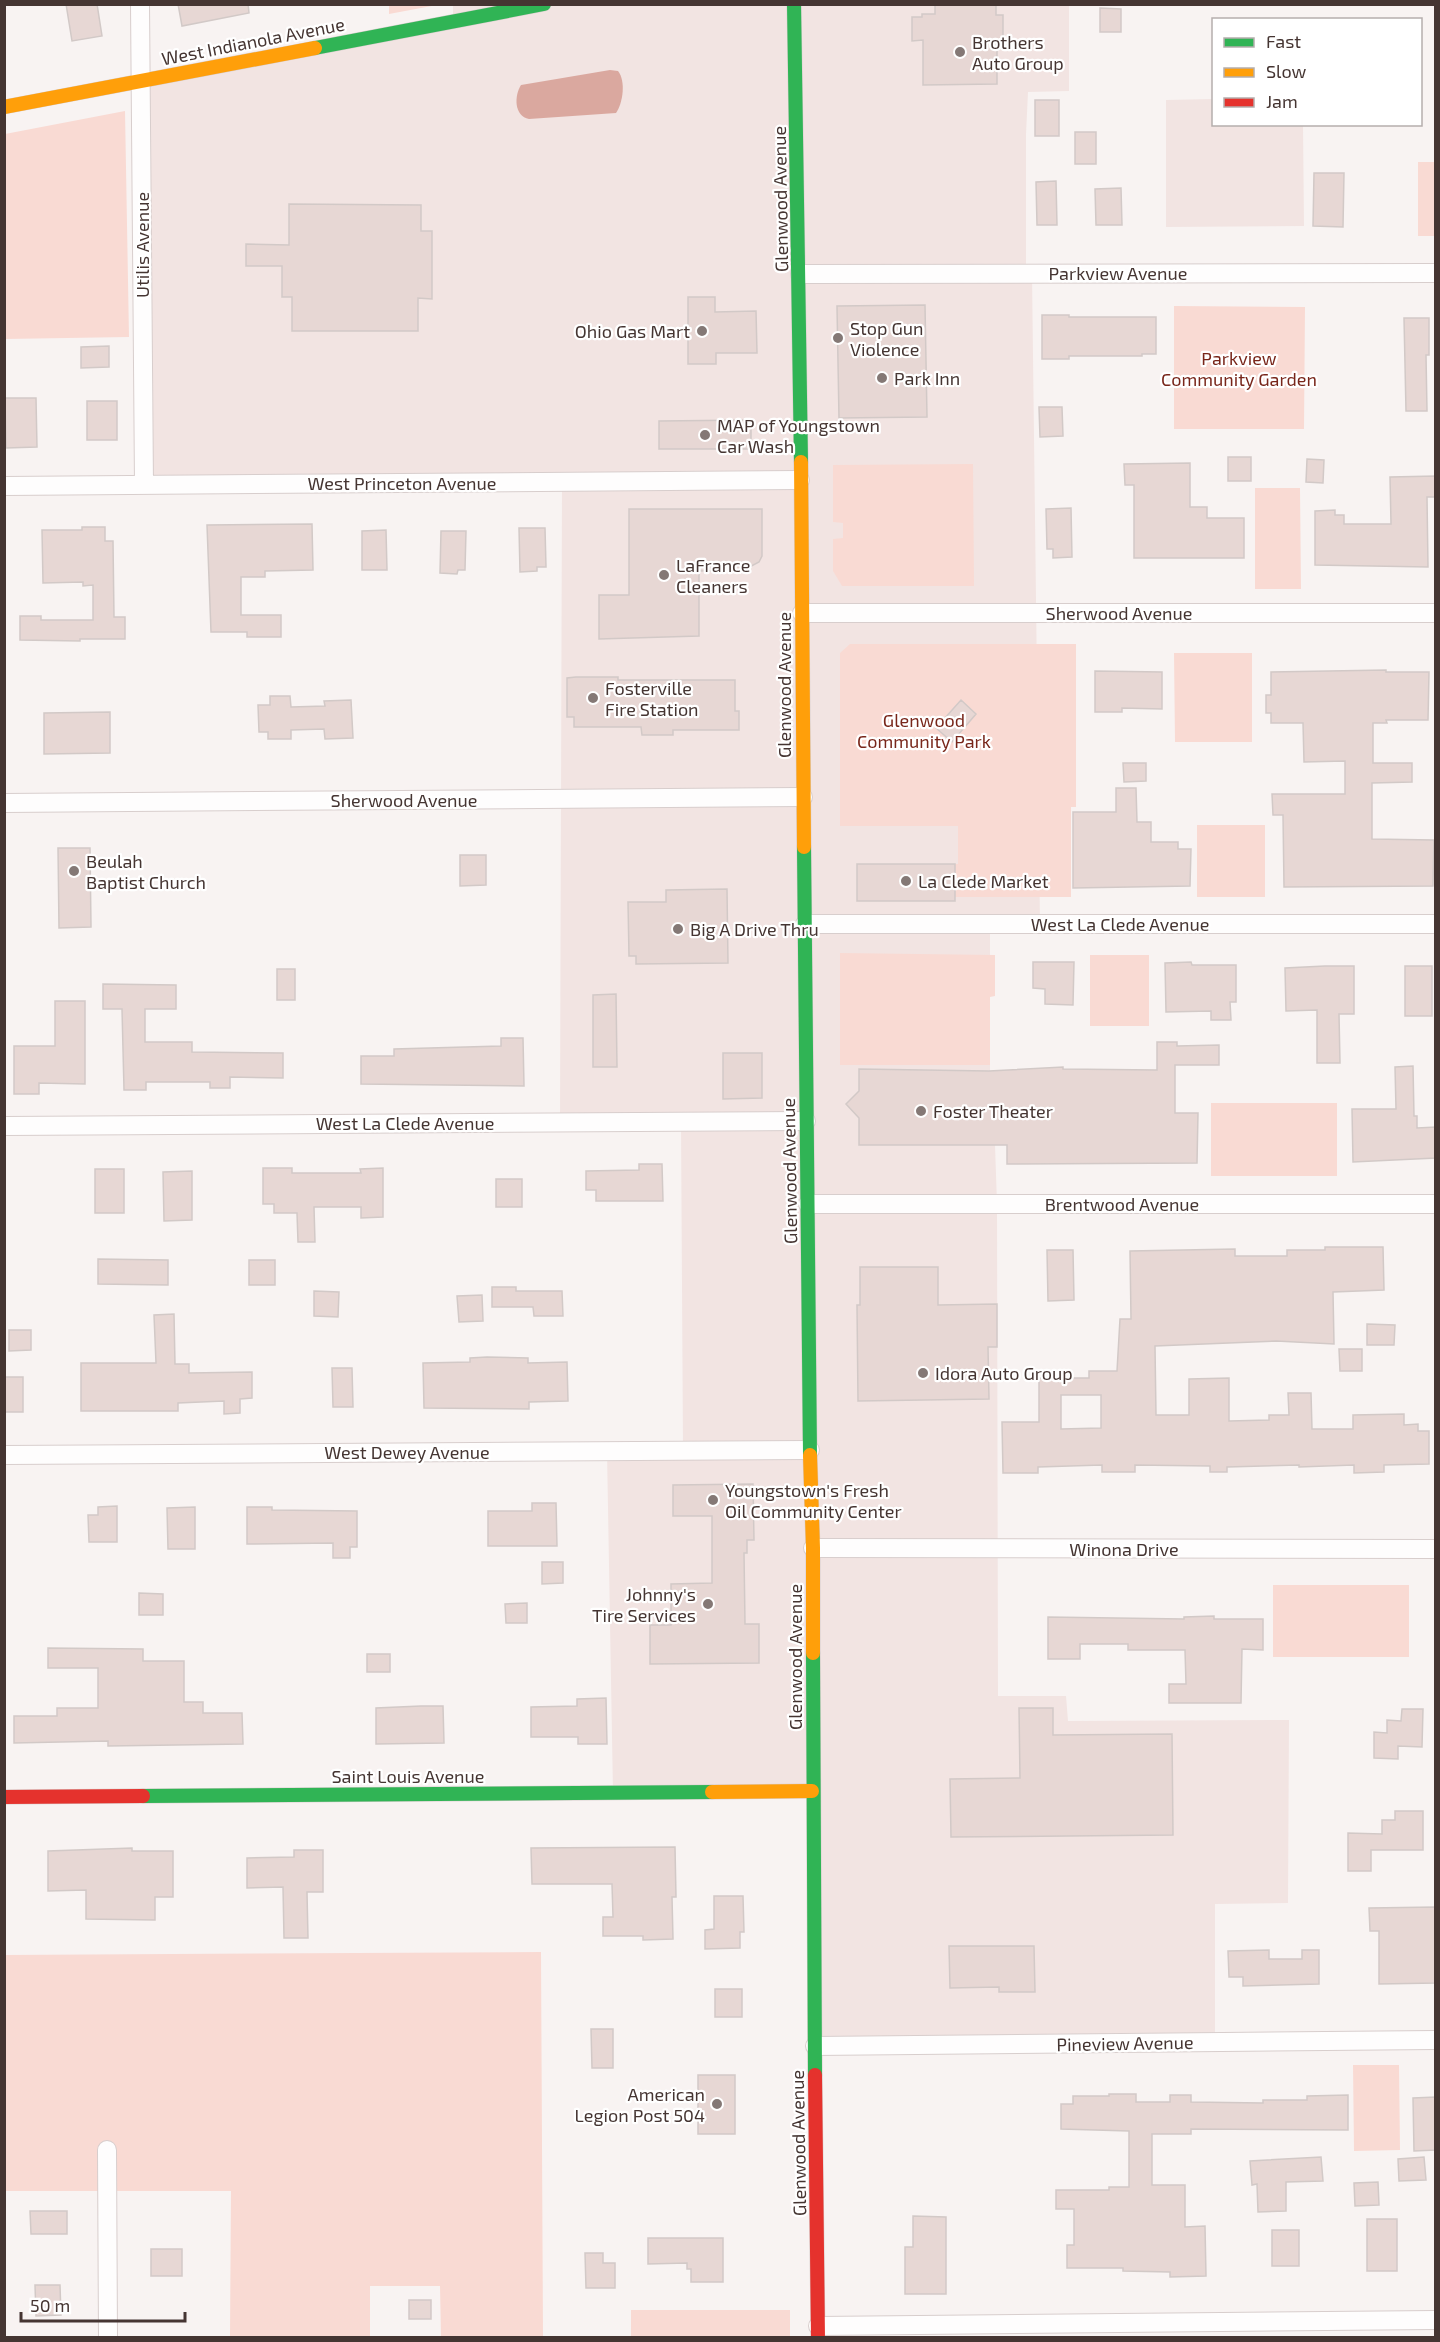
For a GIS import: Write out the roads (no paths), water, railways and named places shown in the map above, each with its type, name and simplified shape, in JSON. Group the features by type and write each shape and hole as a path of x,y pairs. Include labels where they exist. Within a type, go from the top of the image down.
{"main road":[{"name":"West Indianola Avenue","path":"4,107 141,81 453,13 544,4"},
{"name":"Glenwood Avenue","path":"794,4 800,274 806,1121 813,1548 812,1791 818,2332"},
{"name":"Saint Louis Avenue","path":"4,1797 812,1791"}],"street":[{"name":"Utilis Avenue","path":"140,4 144,485"},
{"name":"Parkview Avenue","path":"800,274 1436,273"},
{"name":"West Princeton Avenue","path":"4,486 800,480"},
{"name":"Sherwood Avenue","path":"802,613 1436,613"},
{"name":"Sherwood Avenue","path":"4,803 803,797"},
{"name":"West La Clede Avenue","path":"805,924 1436,924"},
{"name":"West La Clede Avenue","path":"4,1126 806,1121"},
{"name":"Brentwood Avenue","path":"808,1204 1436,1204"},
{"name":"West Dewey Avenue","path":"4,1455 810,1449"},
{"name":"Winona Drive","path":"813,1548 1436,1549"},
{"name":"Pineview Avenue","path":"815,2046 1436,2040"},
{"path":"107,2150 108,2337"},
{"path":"818,2332 1436,2320"}],"place":[{"name":"Brothers Auto Group","path":"960,52"},
{"name":"Ohio Gas Mart","path":"702,331"},
{"name":"Stop Gun Violence","path":"838,338"},
{"name":"Park Inn","path":"882,378"},
{"name":"MAP of Youngstown Car Wash","path":"705,435"},
{"name":"LaFrance Cleaners","path":"664,575"},
{"name":"Fosterville Fire Station","path":"593,698"},
{"name":"Beulah Baptist Church","path":"74,871"},
{"name":"La Clede Market","path":"906,881"},
{"name":"Big A Drive Thru","path":"678,929"},
{"name":"Foster Theater","path":"921,1111"},
{"name":"Idora Auto Group","path":"923,1373"},
{"name":"Youngstown's Fresh Oil Community Center","path":"713,1500"},
{"name":"Johnny's Tire Services","path":"708,1604"},
{"name":"American Legion Post 504","path":"717,2104"}],"park label":[{"name":"Parkview Community Garden","path":"1239,368"},
{"name":"Glenwood Community Park","path":"924,730"}]}
